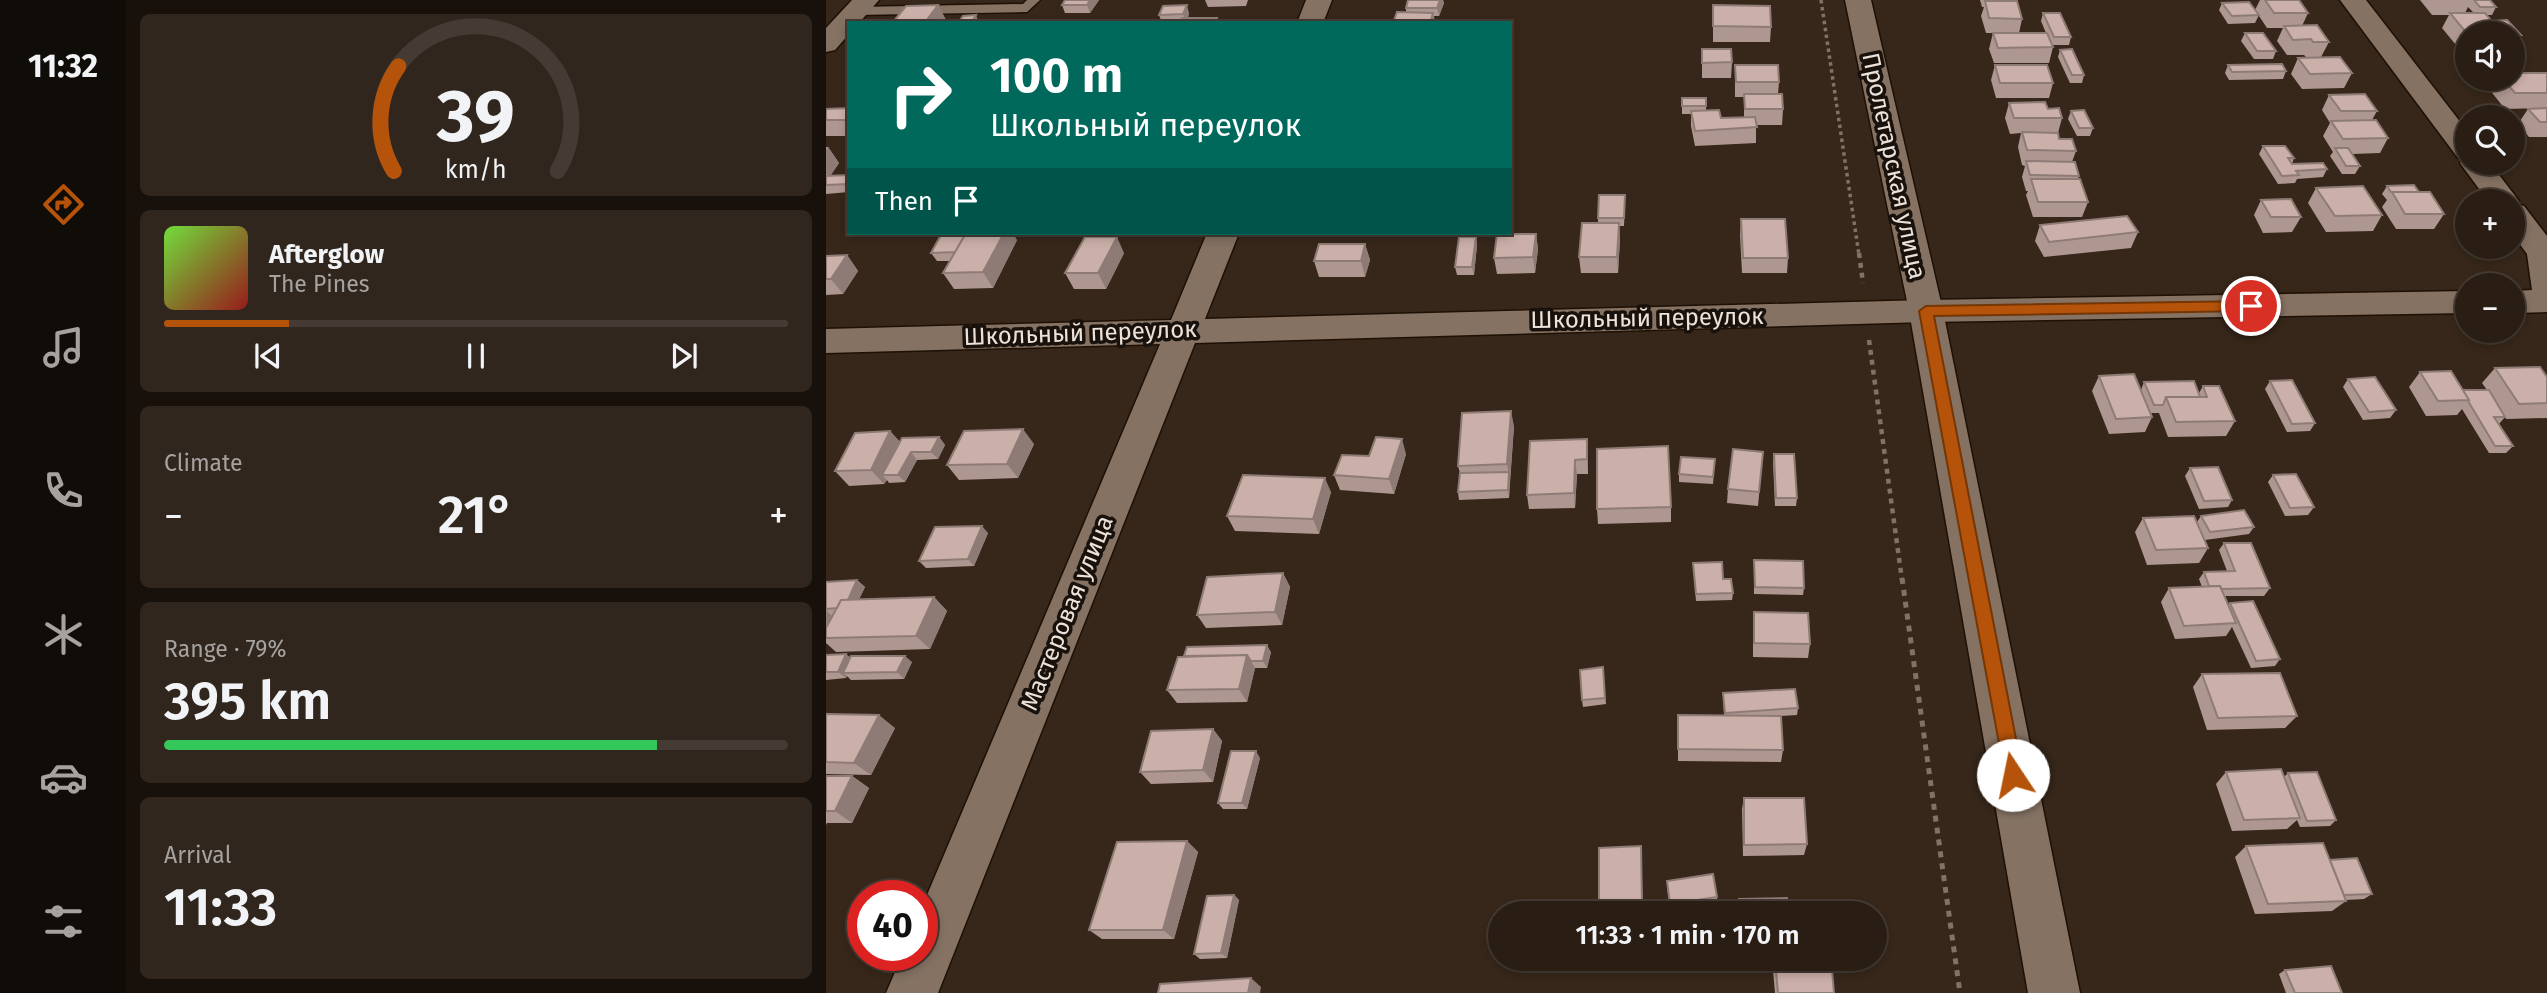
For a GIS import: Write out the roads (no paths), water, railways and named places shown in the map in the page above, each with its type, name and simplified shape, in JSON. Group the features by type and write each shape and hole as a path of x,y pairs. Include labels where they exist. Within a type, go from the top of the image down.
{"street":[{"path":"1311,21 1320,0"},
{"name":"Пролетарская улица","path":"1858,0 1926,311 2054,993"},
{"path":"2353,0 2455,135"},
{"path":"847,21 861,6"},
{"path":"826,44 847,21"},
{"path":"2484,175 2495,189"},
{"path":"2525,228 2545,254 2547,288"},
{"name":"Мастеровая улица","path":"912,993 1222,235"},
{"path":"2525,302 2547,301"},
{"name":"Школьный переулок","path":"826,341 1926,311 2455,302"}],"lane":[{"path":"861,6 1027,8 1034,0"}]}
